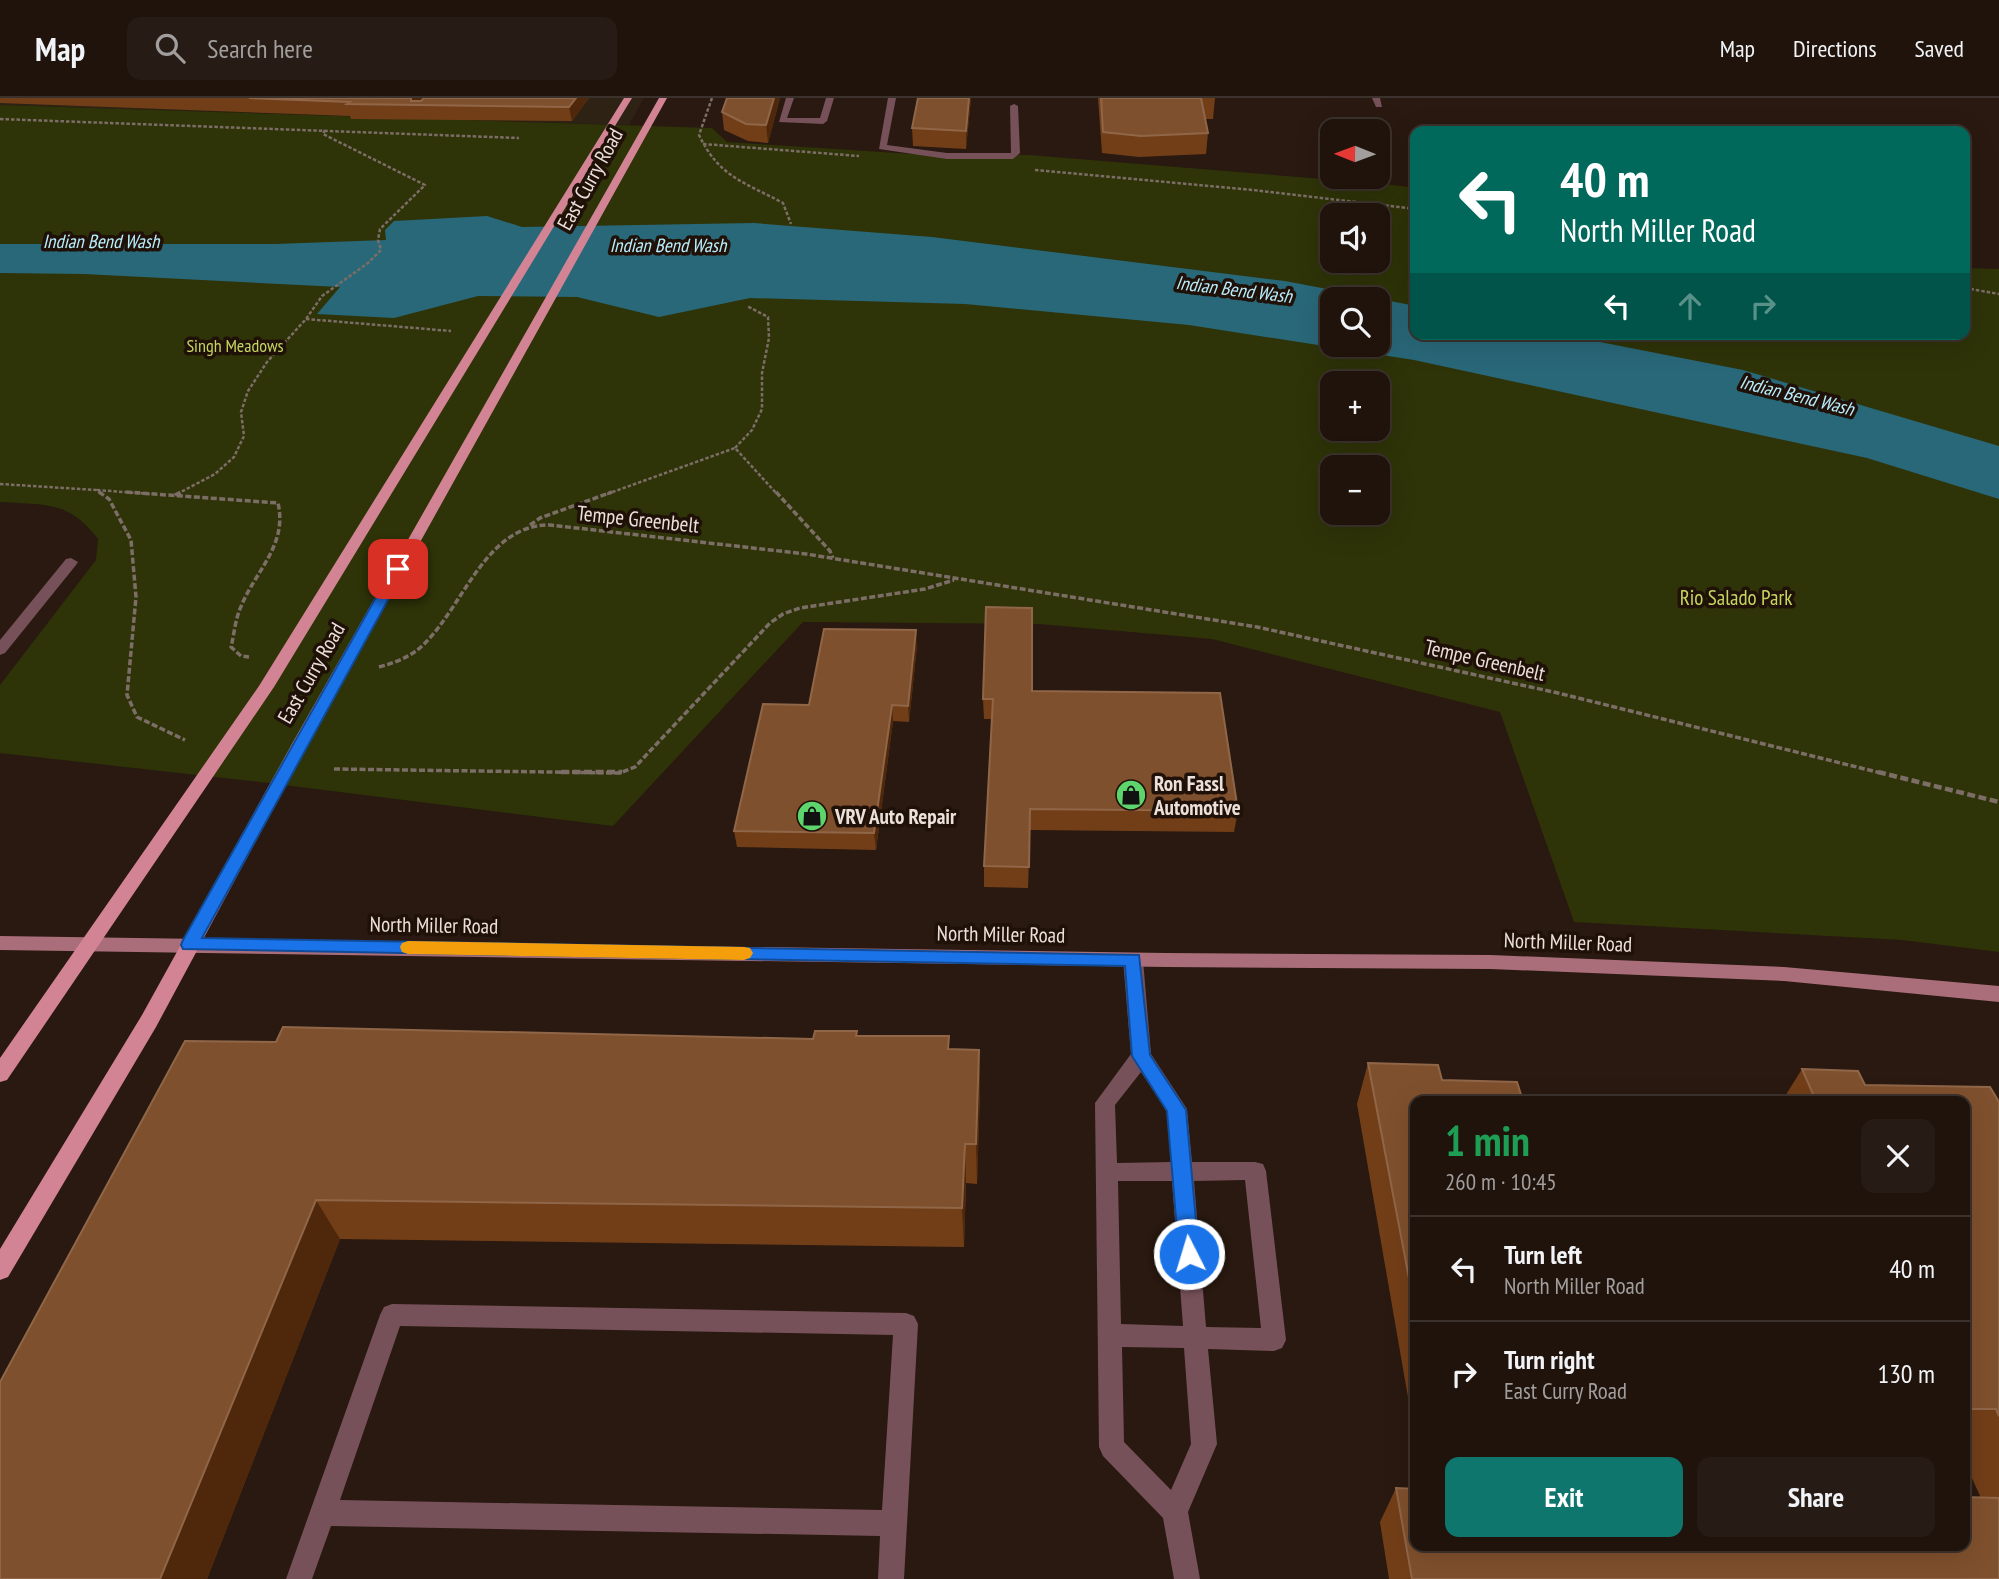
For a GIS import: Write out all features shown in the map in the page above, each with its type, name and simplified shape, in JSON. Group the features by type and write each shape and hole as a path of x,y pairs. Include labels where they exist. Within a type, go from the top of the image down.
{"main road":[{"name":"East Curry Road","path":"0,1074 266,687 628,98"},
{"name":"East Curry Road","path":"0,1270 142,1033 663,98"}],"street":[{"path":"790,98 782,120 823,121 830,98"},
{"path":"892,98 882,147 947,156 1013,156 1016,153 1014,106"},
{"path":"0,650 71,562"},
{"name":"North Miller Road","path":"0,943 1546,964 1784,974 1999,994"},
{"path":"1133,960 1141,1056 1177,1110 1204,1444 1175,1512 1187,1579"},
{"path":"1141,1056 1105,1103 1112,1447 1175,1512"},
{"path":"1107,1172 1255,1171 1275,1340 1110,1335"},
{"path":"299,1579 392,1315 906,1324 891,1579"},
{"path":"322,1513 894,1523"}],"path":[{"path":"712,98 699,135 703,144 723,173 783,204 791,224"},
{"path":"0,119 519,138"},
{"path":"175,495 215,474 234,457 243,436 242,412 248,391 267,362 306,319 322,296 368,263 381,250 378,240 380,229 425,185 323,134 325,130"},
{"path":"703,144 858,156"},
{"path":"1032,170 1253,190 1410,208"},
{"path":"1970,289 1999,294"},
{"path":"375,667 403,662 442,625 497,548 514,533 540,518 735,448 751,435 760,418 764,396 762,371 770,341 768,317 747,306"},
{"path":"306,319 419,330 485,331"},
{"path":"735,448 830,551 833,558"},
{"path":"0,484 278,503 283,515 281,533 240,609 232,647 241,656 252,657"},
{"path":"96,490 109,499 131,540 136,597 127,695 137,717 186,740"},
{"name":"Tempe Greenbelt","path":"530,525 564,526 833,558 1256,627 1413,660 1909,778 1999,802"},
{"name":"Tempe Greenbelt","path":"334,769 620,774 635,767 770,622 783,614 800,608 925,589 958,579"}],"shaded area":[{"path":"0,98 644,98 629,125 0,105"}],"green space":[{"name":"Rio Salado Park","path":"0,105 712,128 727,142 912,154 1029,155 1320,179 1320,189 1390,189 1390,185 1410,187 1410,340 1970,340 1970,268 1999,269 1999,952 1902,940 1574,922 1500,712 1212,639 1039,624 803,622 613,826 0,753 0,685 96,560 98,539 77,517 55,507 0,502"}],"water":[{"name":"Indian Bend Wash","path":"487,216 522,227 754,223 932,237 1320,288 1320,345 1189,325 965,304 750,298 659,317 577,297 478,296 394,318 317,314 340,287 84,274 0,273 0,244 275,244 386,240 385,230 394,221"},
{"name":"Indian Bend Wash","path":"1390,301 1410,305 1410,340 1590,340 1743,370 1999,446 1999,499 1867,458 1390,356"}],"building":[{"path":"249,98 411,98 411,101 421,101 424,98 576,98 569,107 347,104 350,102"},
{"path":"727,98 774,98 766,125 746,124 722,112"},
{"path":"918,98 969,98 966,131 912,128"},
{"path":"1101,98 1201,98 1208,133 1141,136 1103,132"},
{"path":"986,607 1032,608 1032,691 1220,693 1238,811 1030,809 1029,867 984,866 993,699 983,699"},
{"path":"824,629 916,630 908,706 892,705 874,833 734,831 763,704 809,705"},
{"path":"283,1027 813,1039 815,1031 857,1031 856,1036 949,1036 948,1049 979,1050 976,1144 965,1144 962,1208 316,1200 160,1579 0,1579 0,1382 185,1041 276,1042"},
{"path":"1368,1063 1438,1065 1442,1080 1517,1082 1521,1096 1410,1096 1410,1284"},
{"path":"1802,1069 1858,1071 1865,1085 1990,1087 1999,1102 1999,1416 1996,1409 1970,1409 1970,1096 1814,1096"},
{"path":"1396,1488 1410,1489 1410,1551 1970,1551 1970,1497 1999,1498 1999,1579 1412,1579"}],"slow traffic":[{"path":"408,947 744,953"}],"place":[{"name":"Ron Fassl Automotive","path":"1131,795"},
{"name":"VRV Auto Repair","path":"812,816"}],"route":[{"path":"398,569 190,945 261,944 1133,960 1141,1056 1177,1110 1189,1254"}],"park label":[{"name":"Singh Meadows","path":"235,345"}]}
